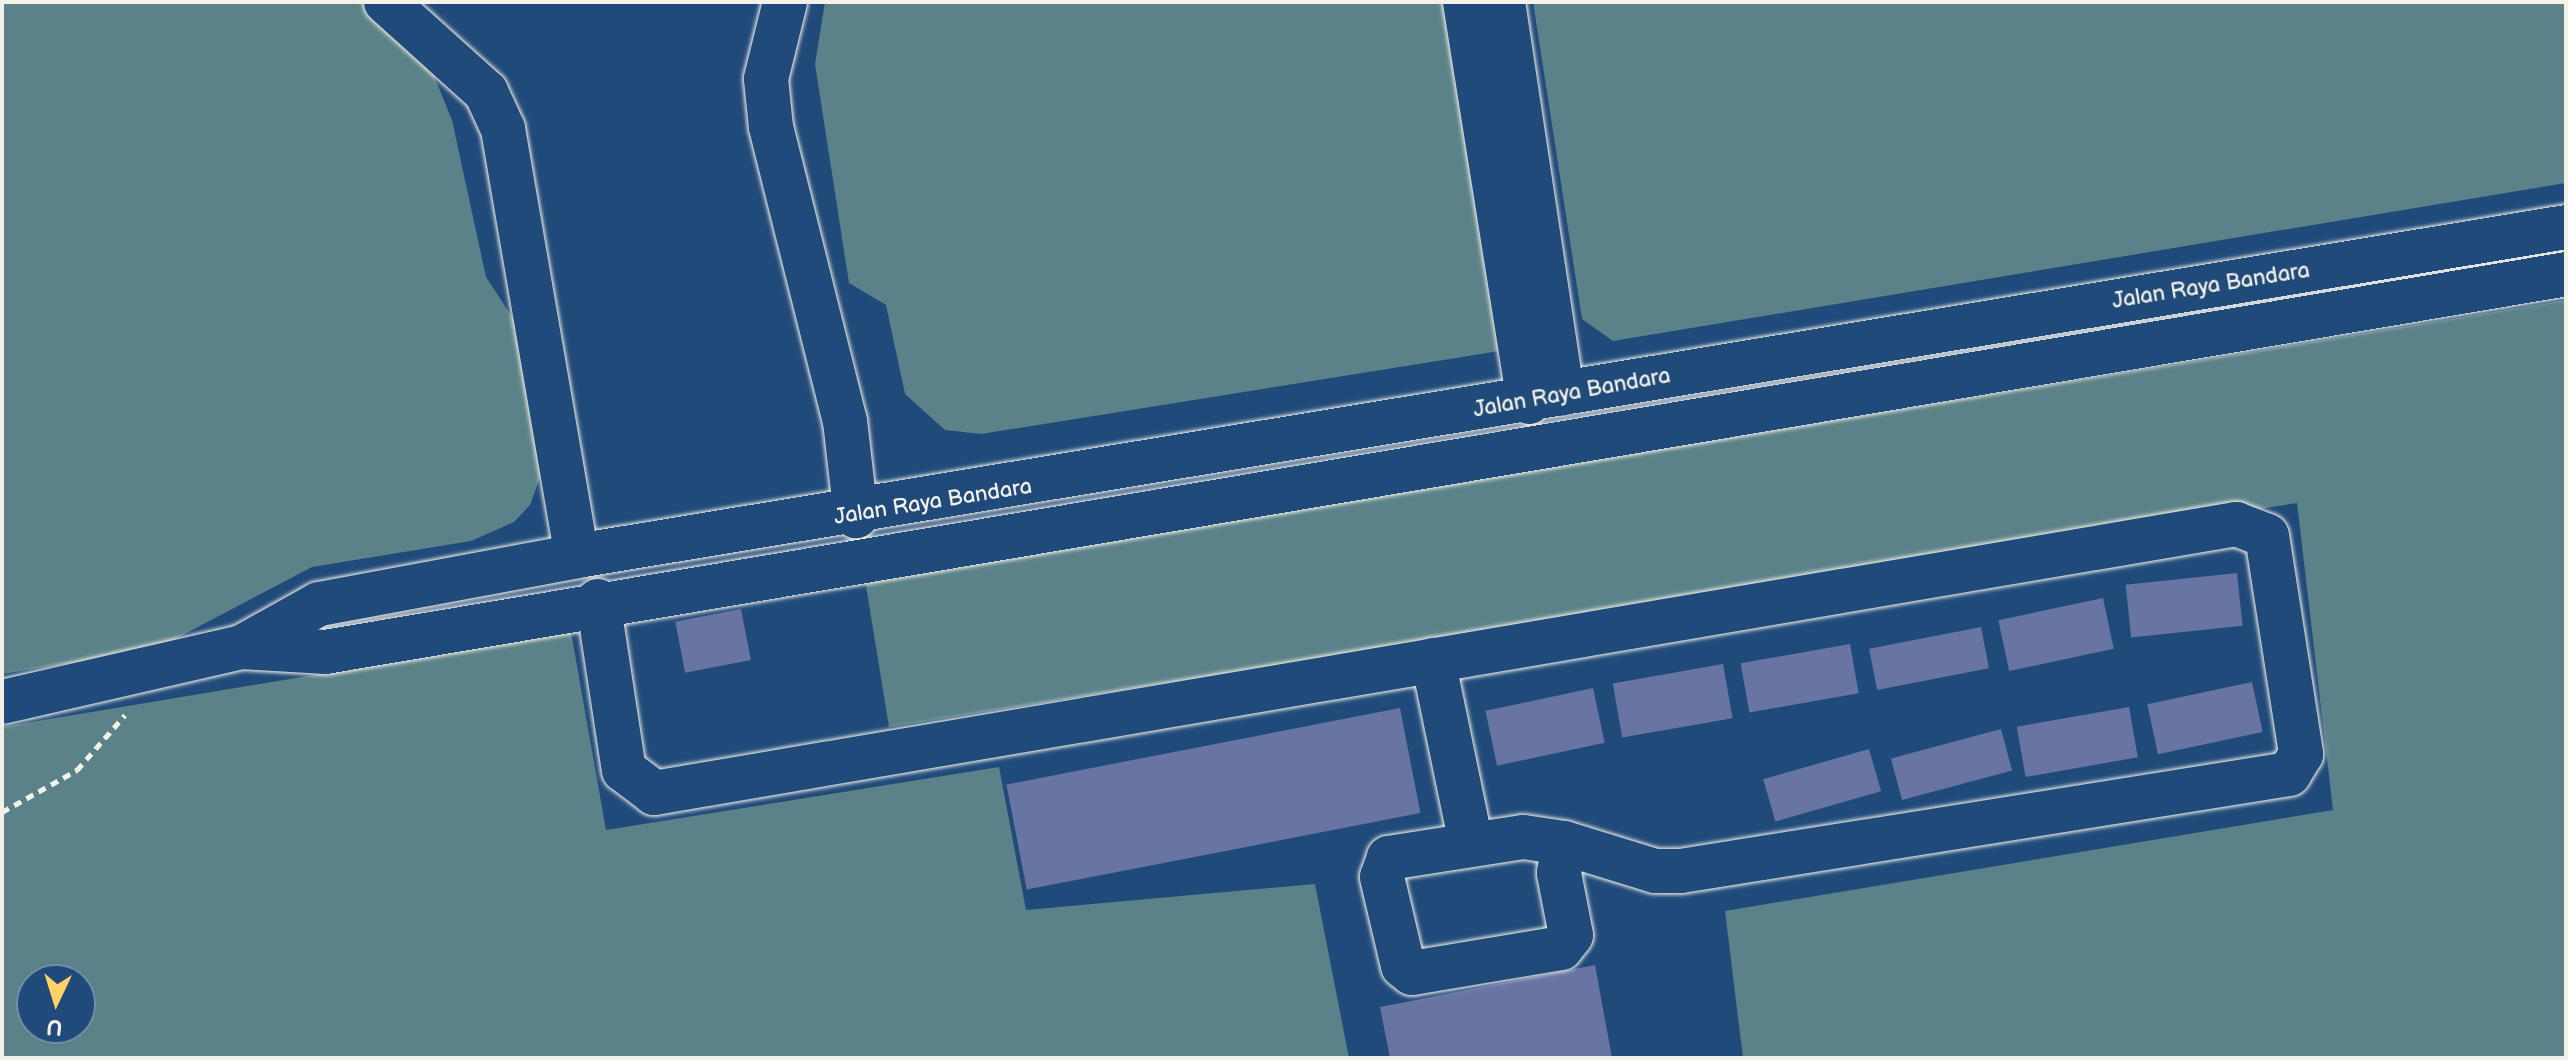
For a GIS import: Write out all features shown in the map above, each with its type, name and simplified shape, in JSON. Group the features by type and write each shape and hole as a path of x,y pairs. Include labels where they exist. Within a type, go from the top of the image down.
{"main road":[{"path":"386,2 486,92 503,129 577,556 592,602 624,770 654,793 2236,524 2267,536 2301,754 2289,774 1681,871 1614,862 1564,843 1523,837 1389,858 1382,877 1403,966 1412,973 1561,948 1571,935 1559,873 1564,843"},
{"path":"785,2 766,79 771,127 845,421 856,516"},
{"path":"1465,2 1545,398"},
{"path":"1503,2 1545,398"},
{"name":"Jalan Raya Bandara","path":"242,647 319,604 577,556 856,516 2566,227"},
{"name":"Jalan Raya Bandara","path":"242,647 325,652 592,602 2566,274"},
{"path":"2,702 158,671 242,647"},
{"path":"1433,660 1471,843"}],"path":[{"path":"2,812 77,770 158,671"}],"green space":[{"path":"2,2 366,2 428,61 452,120 486,277 531,346 546,461 530,505 514,522 471,541 312,567 156,649 2,674"},
{"path":"825,2 1462,2 1512,349 981,434 945,430 905,394 886,305 849,283 815,64"},
{"path":"1533,2 2566,2 2566,183 1613,341 1582,319"},
{"path":"2566,300 2566,1058 1743,1058 1725,911 2333,810 2297,503 889,727 865,580"},
{"path":"571,632 606,830 999,767 1026,910 1315,884 1349,1058 2,1058 2,727"}],"building":[{"path":"2237,573 2243,626 2131,637 2126,585"},
{"path":"2103,598 2114,649 2009,671 1998,620"},
{"path":"741,609 751,660 685,673 675,622"},
{"path":"1981,627 1989,668 1877,690 1869,649"},
{"path":"1850,644 1859,693 1749,713 1741,663"},
{"path":"1723,664 1733,718 1622,738 1613,683"},
{"path":"2252,682 2263,732 2158,754 2147,704"},
{"path":"1593,688 1605,743 1497,766 1485,711"},
{"path":"2129,707 2138,757 2026,777 2017,727"},
{"path":"1400,708 1420,813 1027,890 1006,785"},
{"path":"2001,729 2012,771 1902,800 1891,759"},
{"path":"1869,749 1881,791 1775,822 1763,779"},
{"path":"1595,965 1612,1058 1390,1058 1380,1007"}]}
